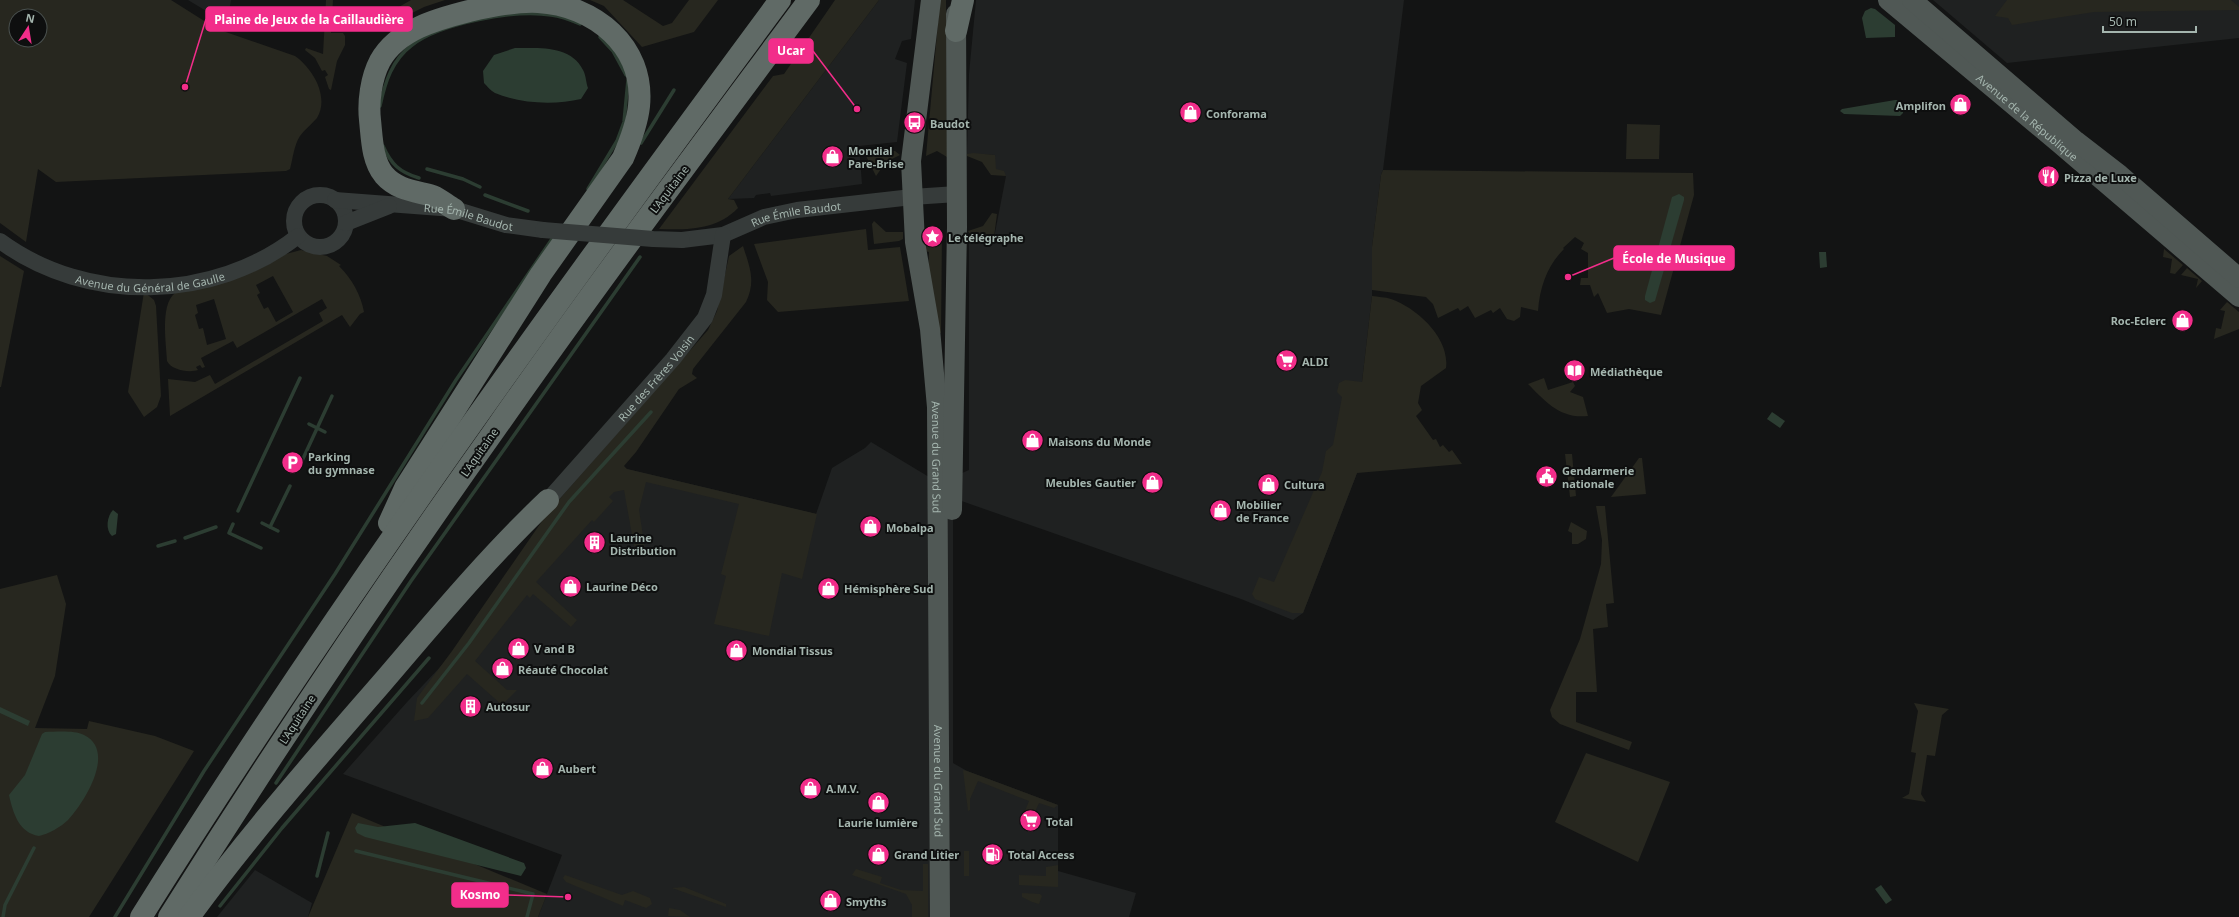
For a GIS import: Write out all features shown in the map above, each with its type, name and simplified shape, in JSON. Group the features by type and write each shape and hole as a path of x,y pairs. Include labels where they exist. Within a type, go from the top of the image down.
{"highway":[{"name":"L'Aquitaine","path":"141,917 368,570 542,323 780,0"},
{"name":"L'Aquitaine","path":"169,917 299,716 450,494 610,270 809,0"},
{"path":"956,31 963,0"},
{"path":"368,570 405,488 541,274 623,158 631,140 639,106 634,67 627,51 615,35 600,22 586,13 555,4 521,2 499,5 432,21 416,28 388,50 380,61 374,76 369,110 373,148 377,163 384,175 394,184 410,191 434,197 454,209"},
{"path":"189,917 252,835 348,721 508,538 548,500"}],"main road":[{"name":"Avenue du Grand Sud","path":"931,0 911,161 915,242 930,329 937,407 940,917"},
{"name":"Avenue du Grand Sud","path":"952,917 952,520 957,194 955,0"},
{"name":"Avenue de la République","path":"1888,0 2059,142 2239,297"},
{"name":"Avenue de la République","path":"1912,0 2076,141 2120,175 2239,278"}],"street":[{"name":"Rue Émile Baudot","path":"335,200 454,209 506,224 543,230 653,240 682,240 723,235 753,222 781,213 912,196 957,194"},
{"path":"318,195 327,196 342,206 346,223 339,239 325,247 310,245 298,236 294,218 302,203 309,198 318,195"},
{"name":"Rue Émile Baudot","path":"346,223 378,209 394,205"},
{"name":"Rue des Frères Voisin","path":"548,500 673,359 705,318 714,295 723,235"},
{"name":"Avenue du Général de Gaulle","path":"0,241 22,256 76,278 130,287 160,287 225,276 264,260 298,236"}],"shaded area":[{"path":"0,0 171,0 217,29 295,56 313,75 320,92 320,110 317,118 300,136 295,147 290,169 286,171 56,182 38,169 26,242 0,223"},
{"path":"188,0 231,0 227,23 208,12"},
{"path":"326,0 333,0 331,33 343,33 345,36 345,45 337,61 331,90 329,89 325,77 328,75 325,70 322,71 315,58 305,50 306,48 323,54"},
{"path":"411,0 445,0 424,7 386,26 390,12"},
{"path":"590,0 623,0 663,26 672,23 689,0 718,0 694,32 642,47 604,6"},
{"path":"835,0 879,0 728,199 734,200 738,208 721,221 711,225 691,229 659,229 773,76 784,74"},
{"path":"879,0 915,0 911,39 902,41 895,59 907,63 897,142 859,146 862,184 771,196 770,193 756,195 754,198 728,199"},
{"path":"940,0 946,0 947,157 937,151 926,156"},
{"path":"976,0 1404,0 1372,247 1372,296 1362,382 1357,473 1303,613 1293,620 1241,599 953,498 953,763 967,771 1058,805 1058,871 1136,893 1129,917 538,917 562,855 343,774 408,701 627,469 816,514 832,468 865,448 871,442 939,483 969,470 969,239 994,238 1006,176 995,169 995,155 967,154 969,74"},
{"path":"1933,0 2239,0 2239,38 2007,63"},
{"path":"2007,0 2231,0 2239,7 2239,10 2094,12 2012,25 2008,18 1995,16"},
{"path":"356,7 371,7 351,27 353,10"},
{"path":"1871,8 1875,9 1895,25 1895,37 1866,38 1862,18 1865,11"},
{"path":"515,48 544,48 563,52 571,56 578,62 583,70 588,88 581,99 549,103 505,97 492,91 484,83 483,71 494,55"},
{"path":"1900,100 1904,104 1903,113 1900,116 1844,114 1840,111 1842,109"},
{"path":"1627,124 1660,125 1659,159 1626,159"},
{"path":"870,151 895,151 900,155 886,162 876,176 866,156 866,153"},
{"path":"973,153 995,155 996,169 1004,171 1006,176 991,175 982,162 967,156 967,154"},
{"path":"1383,170 1693,173 1694,195 1661,315 1629,309 1607,313 1598,293 1594,297 1590,285 1580,285 1581,278 1588,278 1588,253 1581,249 1584,243 1575,237 1563,248 1564,249 1549,269 1543,284 1538,311 1521,307 1520,317 1514,321 1507,319 1500,308 1493,313 1491,310 1475,318 1468,306 1460,311 1458,308 1438,318 1433,304 1426,297 1372,290 1372,247 1381,175"},
{"path":"1679,194 1684,197 1684,200 1655,301 1650,303 1645,300 1645,296 1672,197"},
{"path":"992,213 997,214 994,237 972,237 968,231 983,226"},
{"path":"874,221 886,232 903,232 903,239 899,241 874,244 872,224"},
{"path":"866,229 868,250 900,247 909,301 778,312 767,300 768,282 754,244"},
{"path":"923,231 933,238 934,235 942,232 941,333 939,333 928,274 929,252 925,251"},
{"path":"743,246 751,274 751,287 746,302 693,369 692,374 697,378 679,389 636,452 624,466 627,469 817,514 802,579 782,573 769,636 714,624 726,576 721,574 739,504 646,482 639,510 645,549 634,546 624,490 614,492 609,497 613,501 594,522 592,520 536,582 577,620 571,627 533,594 530,598 527,595 475,661 507,690 517,690 502,705 467,674 428,718 414,721 417,698 452,651 549,511 708,330 717,311 729,256"},
{"path":"2164,249 2183,265 2175,274 2170,273 2172,259 2163,257"},
{"path":"301,250 327,256 341,265 339,266 348,276 358,293 364,312 360,314 350,327 342,315 170,416 168,379 195,382 210,375 215,384 323,321 319,313 327,308 322,299 237,348 233,341 201,358 205,367 202,368 200,365 196,367 198,370 190,371 176,369 167,361 165,324 167,306 175,293 254,270 286,254","holes":["273,276 293,312 276,322 268,307 264,309 257,295 260,293 256,285","214,299 226,339 207,345 203,328 199,329 195,315 198,313 196,305"]},
{"path":"1819,252 1826,252 1827,267 1820,268"},
{"path":"0,256 24,271 1,387 0,387"},
{"path":"2187,268 2202,281 2196,288 2198,279 2181,275"},
{"path":"144,292 154,300 156,306 161,396 157,407 144,417 128,392"},
{"path":"1372,296 1391,299 1411,309 1430,326 1443,346 1446,357 1446,368 1421,386 1418,403 1422,410 1416,416 1433,440 1436,439 1440,447 1443,445 1449,452 1452,450 1462,464 1357,473 1303,613 1292,613 1255,599 1252,594 1259,577 1274,582 1322,472 1326,451 1333,445 1342,397 1337,392 1339,383 1345,380 1362,382"},
{"path":"2227,302 2239,312 2239,329 2214,339 2216,328 2221,329 2225,311 2220,310"},
{"path":"1544,378 1548,390 1573,382 1575,386 1570,392 1583,397 1588,416 1569,415 1561,412 1548,403 1528,384"},
{"path":"1772,412 1785,421 1780,428 1767,419"},
{"path":"1565,454 1572,454 1576,496 1570,497"},
{"path":"1639,458 1642,458 1646,494 1611,497"},
{"path":"1596,506 1605,506 1614,603 1606,604 1608,627 1593,629 1597,692 1576,692 1576,722 1632,742 1629,750 1560,724 1552,717 1550,710 1580,639 1601,564 1602,540"},
{"path":"113,510 118,514 116,534 112,536 108,530 108,523 109,516"},
{"path":"1571,522 1587,531 1586,539 1578,544 1572,544 1572,533 1568,531"},
{"path":"57,575 66,604 55,676 35,728 87,729 89,721 155,736 194,751 89,917 0,917 0,589"},
{"path":"1914,703 1949,709 1942,715 1935,756 1927,755 1921,794 1926,802 1902,798 1909,794 1916,753 1911,752 1918,711"},
{"path":"0,707 30,721 28,726 0,713"},
{"path":"45,732 70,732 84,735 93,743 98,753 98,764 89,790 75,812 62,825 39,836 26,831 18,821 9,795 25,775 42,734"},
{"path":"1586,753 1670,782 1638,862 1555,822"},
{"path":"963,770 1058,805 1054,808 1039,803 1034,814 1025,811 1029,801 978,781 970,799 970,810 968,811"},
{"path":"352,813 547,894 538,917 308,917"},
{"path":"358,823 378,827 415,823 524,863 526,868 521,876 365,837 357,833 355,828"},
{"path":"964,851 969,851 969,876 964,876"},
{"path":"923,864 928,864 928,917 912,917 912,905 906,894 852,875 856,869 882,877 880,883 901,890 923,891"},
{"path":"1058,865 1058,887 1019,885 1019,875 1046,876 1046,867"},
{"path":"255,870 312,903 308,917 217,917"},
{"path":"565,875 622,895 633,891 650,898 652,904 646,908 625,900 623,906 566,882 563,878"},
{"path":"1881,885 1892,900 1886,904 1875,889"},
{"path":"684,887 726,904 726,907 672,888"},
{"path":"1022,893 1040,894 1042,896 1039,904 1022,897"},
{"path":"669,908 680,910 690,917 668,916"}],"waterway":[{"path":"380,106 384,88 390,72 399,57 412,45 441,30 459,24 499,16 518,14 555,16 566,18 580,24"},
{"path":"600,37 613,51 626,75"},
{"path":"588,189 617,141 624,122 628,80"},
{"path":"641,143 674,90"},
{"path":"383,146 389,158 396,166 406,173 419,178"},
{"path":"427,169 463,179 480,187"},
{"path":"485,195 528,211"},
{"path":"115,917 204,771 335,574 456,380 554,236"},
{"path":"276,783 411,581 640,257"},
{"path":"238,511 300,378"},
{"path":"301,463 332,396"},
{"path":"422,703 469,643 569,502 651,412"},
{"path":"309,424 325,432"},
{"path":"270,527 290,486"},
{"path":"262,523 278,531"},
{"path":"233,524 229,533 261,548"},
{"path":"185,538 216,527"},
{"path":"158,546 175,541"},
{"path":"220,906 282,828 429,658"},
{"path":"317,876 328,833"},
{"path":"3,917 5,905 34,848"},
{"path":"356,851 533,894 527,917"}],"place":[{"name":"Plaine de Jeux de la Caillaudière","path":"185,87"},
{"name":"Amplifon","path":"1961,105"},
{"name":"Ucar","path":"857,109"},
{"name":"Conforama","path":"1190,113"},
{"name":"Baudot","path":"915,123"},
{"name":"Mondial Pare-Brise","path":"833,156"},
{"name":"Pizza de Luxe","path":"2048,177"},
{"name":"Le télégraphe","path":"933,237"},
{"name":"École de Musique","path":"1568,277"},
{"name":"Roc-Eclerc","path":"2182,320"},
{"name":"ALDI","path":"1287,361"},
{"name":"Médiathèque","path":"1574,371"},
{"name":"Maisons du Monde","path":"1033,441"},
{"name":"Parking du gymnase","path":"293,462"},
{"name":"Gendarmerie nationale","path":"1547,476"},
{"name":"Meubles Gautier","path":"1152,482"},
{"name":"Cultura","path":"1269,484"},
{"name":"Mobilier de France","path":"1220,510"},
{"name":"Mobalpa","path":"871,527"},
{"name":"Laurine Distribution","path":"594,543"},
{"name":"Laurine Déco","path":"570,586"},
{"name":"Hémisphère Sud","path":"829,588"},
{"name":"V and B","path":"519,648"},
{"name":"Mondial Tissus","path":"737,650"},
{"name":"Réauté Chocolat","path":"502,669"},
{"name":"Autosur","path":"470,706"},
{"name":"Aubert","path":"542,768"},
{"name":"A.M.V.","path":"810,788"},
{"name":"Laurie lumière","path":"878,802"},
{"name":"Total","path":"1030,821"},
{"name":"Grand Litier","path":"879,854"},
{"name":"Total Access","path":"992,854"},
{"name":"Kosmo","path":"568,897"},
{"name":"Smyths","path":"831,901"}]}
